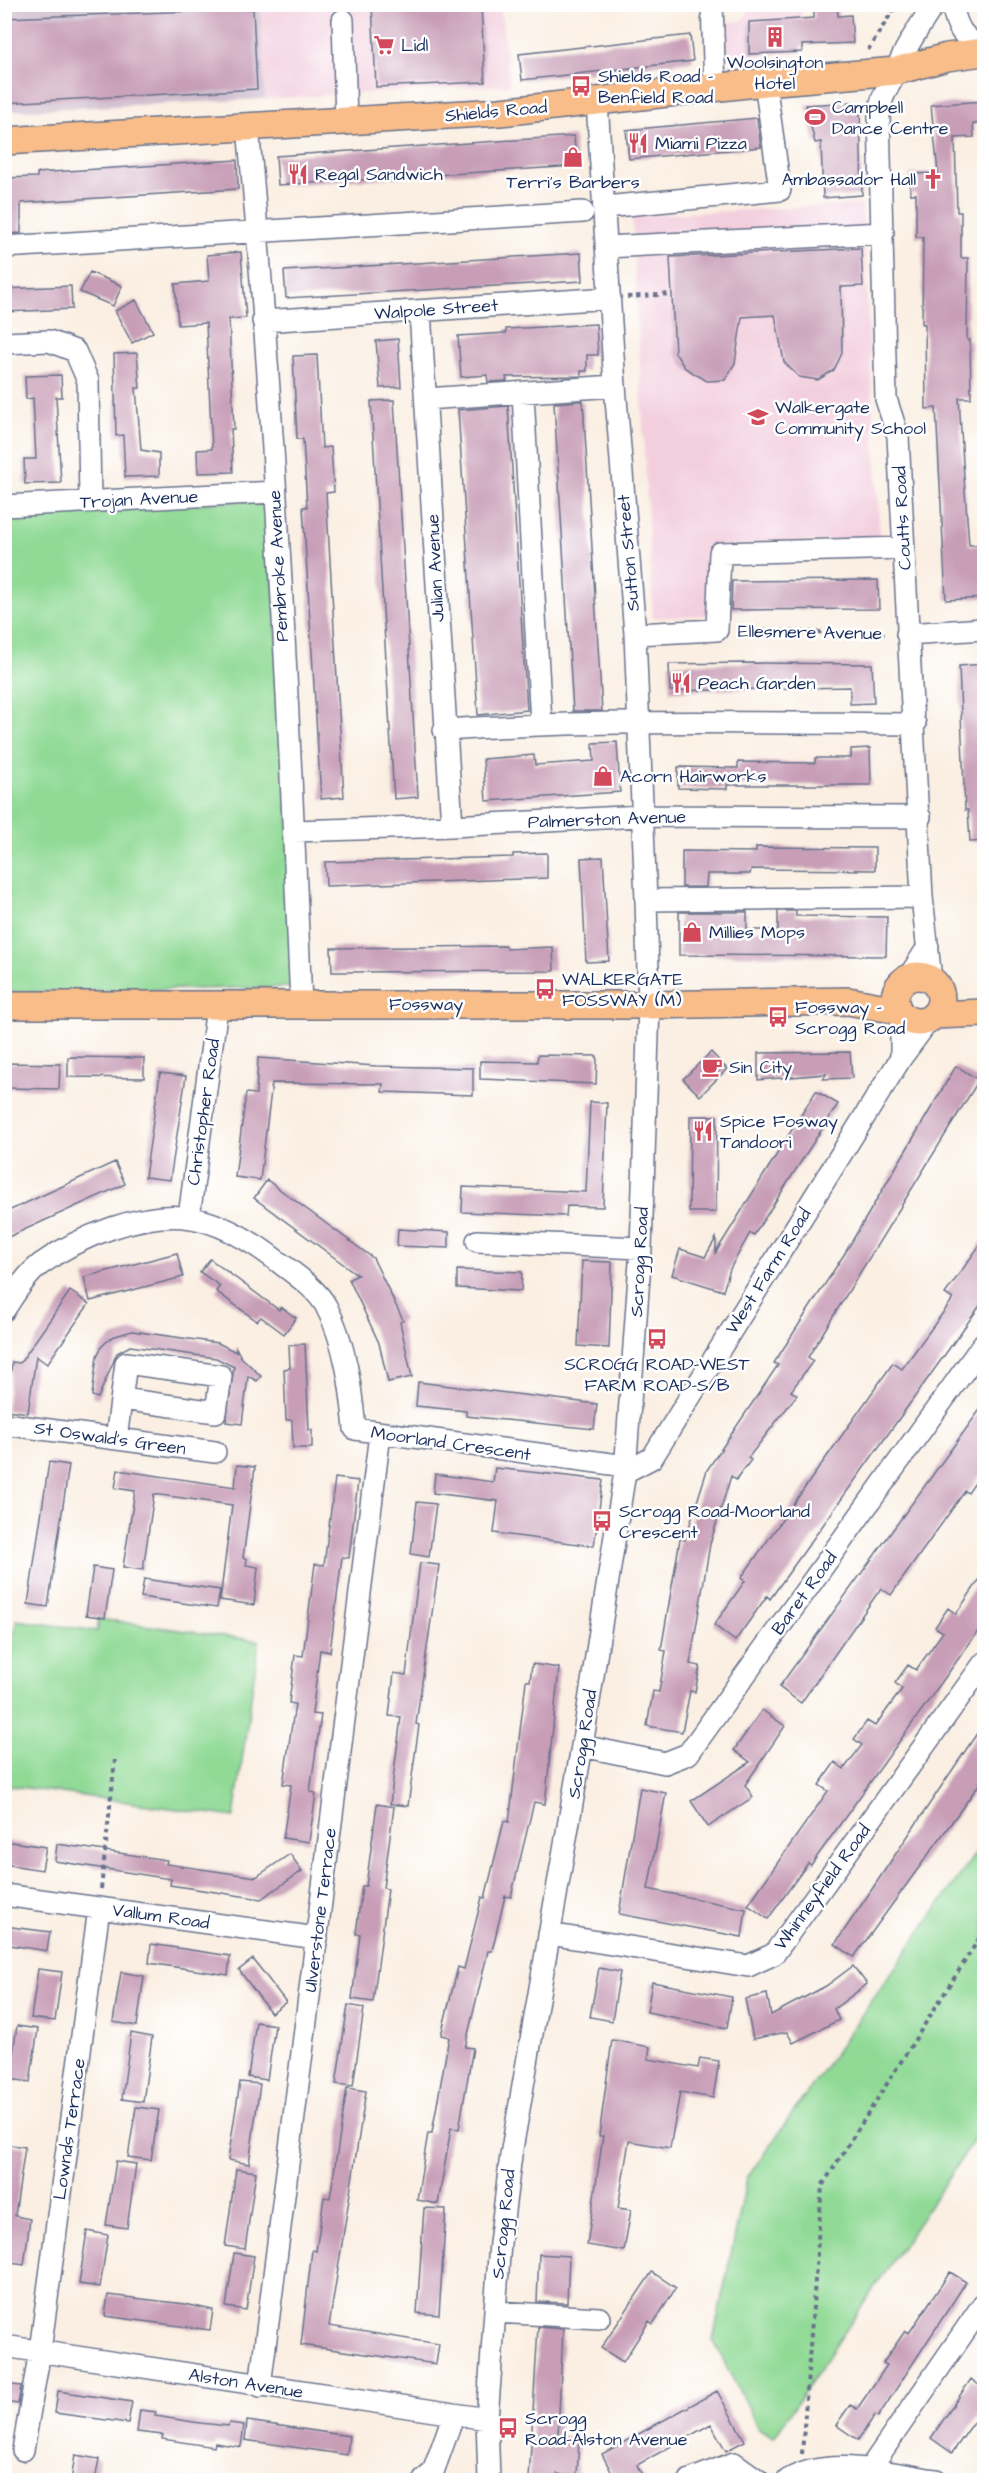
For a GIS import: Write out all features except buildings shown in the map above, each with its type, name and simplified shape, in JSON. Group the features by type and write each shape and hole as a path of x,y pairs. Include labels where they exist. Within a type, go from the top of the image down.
{"main road":[{"name":"Shields Road","path":"4,141 500,112 765,82 984,51"},
{"name":"Fossway","path":"4,1005 650,1005 848,1001 912,992 979,1012"},
{"path":"912,992 941,1001 932,1017"},
{"name":"Fossway","path":"932,1017 979,1012"}],"street":[{"path":"712,4 715,88"},
{"name":"Coutts Road","path":"912,992 928,947 922,897 920,817 907,634 898,436 886,399 879,115 881,95 934,4"},
{"path":"952,4 956,24 966,38 984,51"},
{"path":"343,20 346,121"},
{"path":"605,207 780,190 765,82"},
{"name":"Sutton Street","path":"597,102 615,387 635,634 650,1005"},
{"name":"Pembroke Avenue","path":"248,127 258,234 274,492 294,831 301,1005"},
{"path":"4,247 258,234 583,212"},
{"path":"606,248 883,233"},
{"name":"Walpole Street","path":"262,321 610,298"},
{"name":"Julian Avenue","path":"420,310 444,730 452,826"},
{"path":"4,343 49,341 75,351 88,381 90,502"},
{"path":"426,399 615,387"},
{"path":"523,394 541,723"},
{"name":"Trojan Avenue","path":"4,506 274,492"},
{"path":"717,630 720,553 904,548"},
{"name":"Ellesmere Avenue","path":"907,634 984,629"},
{"name":"Ellesmere Avenue","path":"635,634 717,630"},
{"path":"444,730 541,723 638,721 915,724"},
{"name":"Palmerston Avenue","path":"294,831 452,826 641,816 920,817"},
{"path":"646,900 922,897"},
{"path":"901,1058 912,992"},
{"name":"Scrogg Road","path":"489,2481 488,2419 495,2312 511,2155 582,1746 625,1469 641,1248 650,1005"},
{"name":"Christopher Road","path":"189,1217 218,1006"},
{"name":"West Farm Road","path":"625,1469 652,1458 901,1058 932,1017"},
{"name":"Moorland Crescent","path":"4,1310 39,1265 78,1242 102,1231 141,1220 189,1217 219,1226 253,1243 291,1271 325,1304 339,1337 349,1377 355,1430 625,1469"},
{"path":"477,1241 641,1248"},
{"name":"Baret Road","path":"582,1746 665,1763 688,1754 984,1343"},
{"path":"116,1439 122,1399"},
{"name":"St Oswald's Green","path":"4,1424 215,1452"},
{"name":"Ulverstone Terrace","path":"260,2386 380,1434"},
{"name":"Whinneyfield Road","path":"549,1934 748,1966 774,1954 984,1663"},
{"name":"Vallum Road","path":"4,1894 317,1938"},
{"name":"Lownds Terrace","path":"23,2450 39,2351 99,1908"},
{"path":"869,2470 984,2303"},
{"path":"495,2312 599,2318"},
{"name":"Alston Avenue","path":"4,2346 488,2419"},
{"path":"424,2481 434,2472 454,2414"},
{"path":"690,2481 734,2463 758,2481"},
{"path":"794,2477 835,2469 869,2470 936,2481"}],"path":[{"path":"866,52 897,4"},
{"path":"610,298 672,294"},
{"name":"Ellesmere Avenue","path":"717,630 907,634"},
{"path":"99,1908 115,1760"},
{"path":"794,2477 822,2186 984,1931"}],"shaded area":[{"path":"4,5 260,5 265,99 5,111"},
{"name":"Lidl","path":"260,5 500,5 510,85 265,99"},
{"name":"Woolsington Hotel","path":"754,5 801,5 802,52 724,57 728,23 741,21"},
{"name":"Walkergate Community School","path":"862,204 880,538 706,547 709,615 653,618 632,216"}],"green space":[{"path":"268,500 299,987 5,992 5,512"},
{"path":"99,1619 259,1641 234,1817 5,1785 5,1706 16,1620 97,1631"},
{"path":"984,1841 984,2125 774,2437 758,2428 713,2340 747,2178"}],"place":[{"name":"Woolsington Hotel","path":"775,37"},
{"name":"Lidl","path":"384,45"},
{"name":"Shields Road - Benfield Road","path":"581,86"},
{"name":"Campbell Dance Centre","path":"815,117"},
{"name":"Miami Pizza","path":"638,143"},
{"name":"Terri's Barbers","path":"573,157"},
{"name":"Regal Sandwich","path":"298,174"},
{"name":"Ambassador Hall","path":"933,179"},
{"name":"Walkergate Community School","path":"758,417"},
{"name":"Peach Garden","path":"681,683"},
{"name":"Acorn Hairworks","path":"603,776"},
{"name":"Millies Mops","path":"692,932"},
{"name":"WALKERGATE FOSSWAY (M)","path":"545,989"},
{"name":"Fossway - Scrogg Road","path":"778,1017"},
{"name":"Sin City","path":"712,1067"},
{"name":"Spice Fosway Tandoori","path":"703,1131"},
{"name":"SCROGG ROAD-WEST FARM ROAD-S/B","path":"657,1339"},
{"name":"Scrogg Road-Moorland Crescent","path":"602,1521"},
{"name":"Scrogg Road-Alston Avenue","path":"508,2428"}]}
